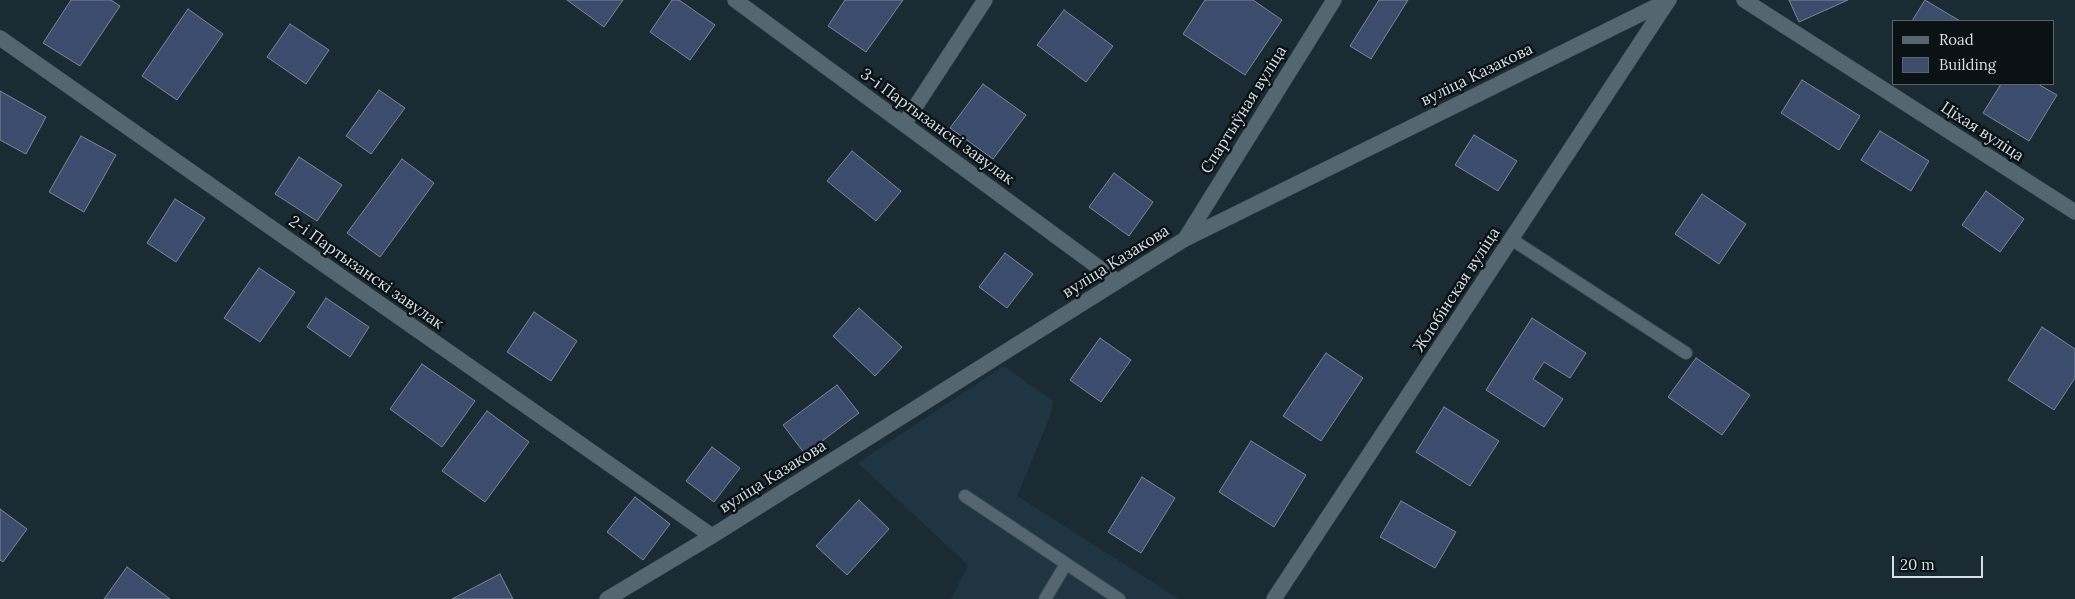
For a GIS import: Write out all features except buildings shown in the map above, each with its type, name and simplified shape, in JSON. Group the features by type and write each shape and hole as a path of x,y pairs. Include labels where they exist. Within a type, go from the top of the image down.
{"street":[{"name":"3-і Партызанскі завулак","path":"735,0 1117,282"},
{"path":"904,124 985,0"},
{"name":"Спартыўная вуліца","path":"1185,239 1334,0"},
{"name":"вуліца Казакова","path":"607,599 712,536 1185,239 1669,0"},
{"name":"Жлобінская вуліца","path":"1274,599 1669,0"},
{"name":"Ціхая вуліца","path":"1744,0 2075,212"},
{"name":"2-і Партызанскі завулак","path":"0,38 712,536"}],"lane":[{"path":"1511,239 1686,353"},
{"path":"965,496 1119,599"},
{"path":"1044,599 1066,564"}],"shaded area":[{"path":"1004,366 1053,401 1050,417 1017,496 1179,599 951,599 968,565 858,463"}]}
